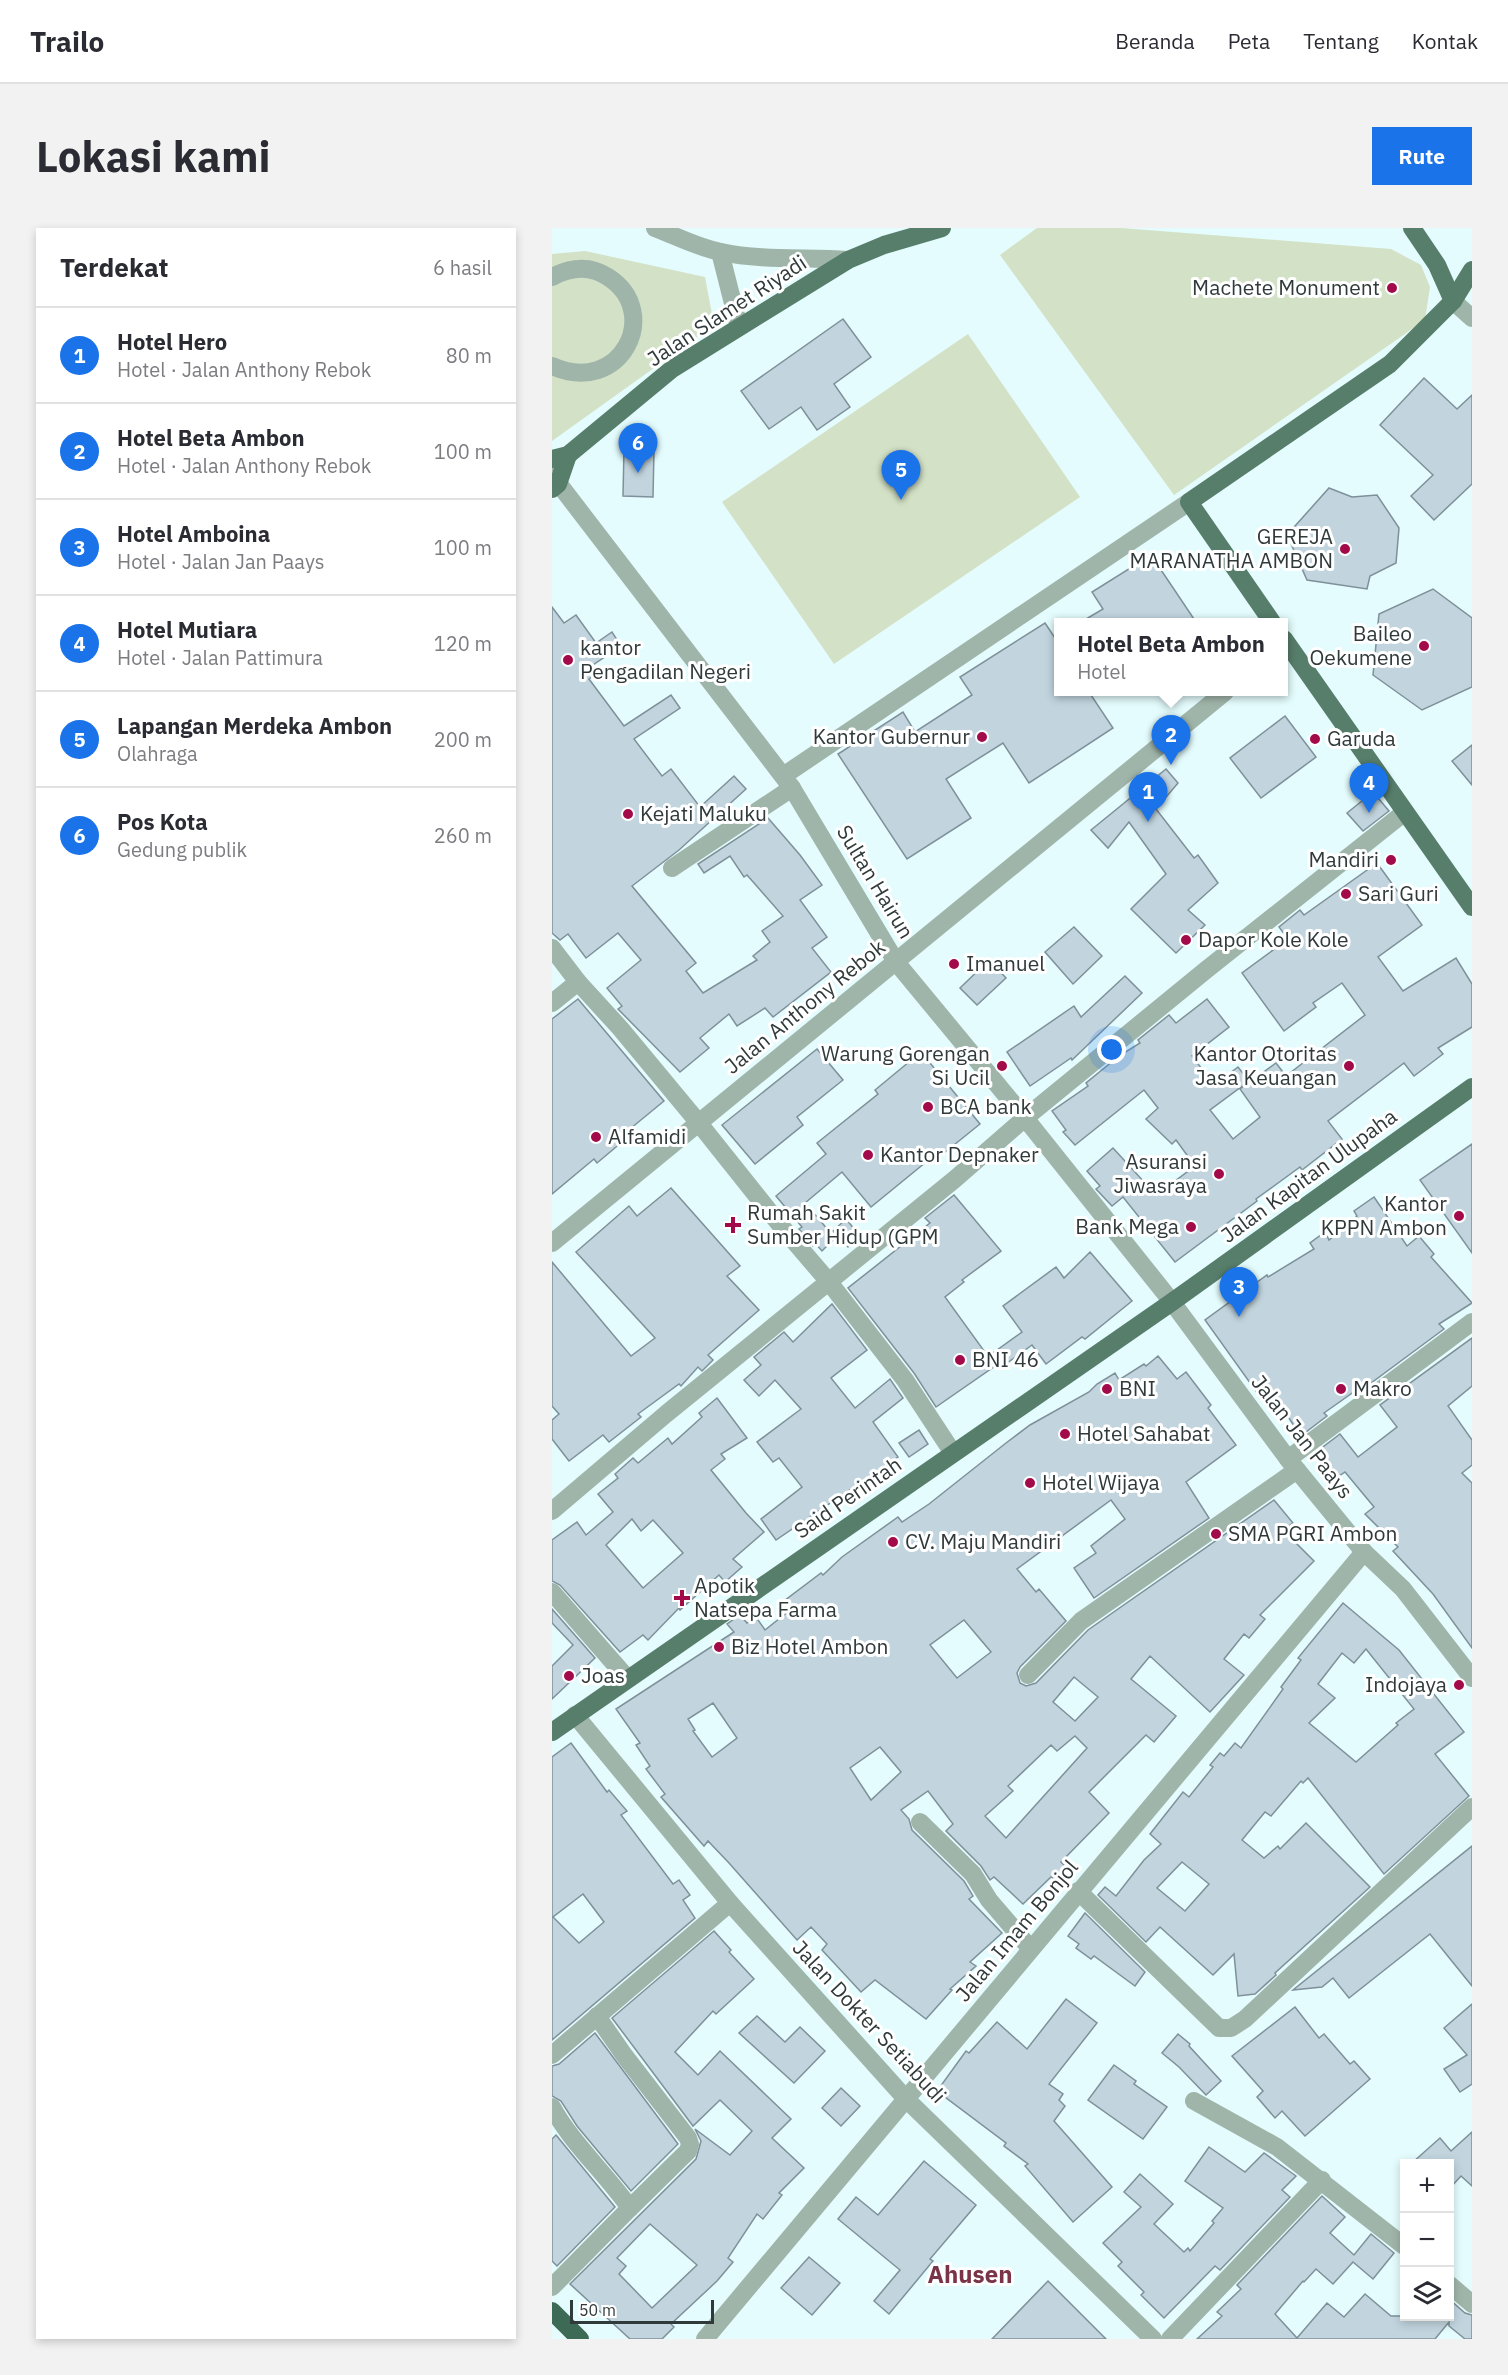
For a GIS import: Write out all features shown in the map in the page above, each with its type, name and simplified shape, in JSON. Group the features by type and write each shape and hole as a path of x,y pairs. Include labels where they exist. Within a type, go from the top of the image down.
{"highway":[{"path":"552,2311 580,2339"}],"main road":[{"name":"Jalan Slamet Riyadi","path":"560,457 672,369 848,260 884,245 942,228"},
{"path":"1412,228 1437,265 1453,301"},
{"path":"1269,618 1189,502 1390,364 1453,301 1472,270"},
{"path":"554,483 560,457"},
{"path":"1288,647 1472,907"},
{"name":"Jalan Kapitan Ulupaha","path":"1172,1302 1472,1087"},
{"name":"Said Perintah","path":"552,1732 1172,1302"}],"street":[{"path":"655,228 675,232 720,252 771,259 816,257 848,260"},
{"path":"720,252 739,327"},
{"path":"552,276 565,270 580,268 599,271 617,283 628,298 632,308 633,326 631,337 623,353 614,362 598,371 586,374 567,373 552,366"},
{"path":"1453,301 1472,318"},
{"name":"Sultan Hairun","path":"554,483 788,782 897,962 1172,1302"},
{"path":"672,868 788,782 1189,502"},
{"name":"Jalan Anthony Rebok","path":"552,1243 1220,696"},
{"path":"552,1511 955,1179 1025,1118 1405,812"},
{"path":"552,948 829,1281 905,1380 953,1452"},
{"path":"552,1004 578,982"},
{"name":"Jalan Jan Paays","path":"1172,1302 1293,1464 1364,1552 1403,1589 1472,1678"},
{"path":"1028,1675 1081,1621 1293,1464 1472,1322"},
{"name":"Jalan Imam Bonjol","path":"705,2339 1030,1948 1364,1552"},
{"path":"552,1592 627,1678"},
{"name":"Jalan Dokter Setiabudi","path":"575,1715 730,1903 906,2099 1153,2339"},
{"path":"1078,1891 1219,2028 1231,2028 1245,2019 1472,1807"},
{"path":"920,1822 973,1874 989,1900 1030,1948"},
{"path":"552,2055 730,1903"},
{"path":"552,2287 688,2151 690,2144 688,2138 597,2016"},
{"path":"1194,2101 1278,2147 1400,2244"},
{"path":"552,2107 630,2208"},
{"path":"1170,2339 1322,2180"},
{"path":"1454,2289 1472,2304"}],"green space":[{"path":"1037,228 1121,228 1391,249 1421,265 1430,287 1425,320 1174,495 1000,255"},
{"path":"585,251 705,277 714,325 552,441 552,254"},
{"path":"968,334 1080,497 834,664 722,502"}],"building":[{"path":"843,319 871,357 834,384 850,407 817,430 801,407 769,429 741,391"},
{"path":"1424,378 1457,409 1472,395 1472,484 1434,520 1411,496 1433,475 1380,425"},
{"path":"624,449 654,450 653,497 623,496"},
{"name":"GEREJA MARANATHA AMBON","path":"1329,488 1352,497 1377,495 1399,528 1396,563 1370,576 1367,589 1307,580 1287,535"},
{"path":"1151,555 1193,618 1088,618 1103,609 1092,592"},
{"name":"Baileo Oekumene","path":"1433,589 1472,618 1472,687 1422,710 1373,675 1379,614"},
{"path":"552,607 564,623 576,615 596,643 612,632 621,646 590,667 595,674 589,679 624,726 671,695 680,708 634,739 662,776 671,769 700,807 734,776 746,789 679,850 632,886 696,963 686,971 703,993 757,960 753,956 770,942 762,931 783,916 747,875 744,877 730,856 704,873 698,864 768,818 822,885 800,900 827,937 812,948 831,972 773,1017 765,1008 737,1026 729,1014 700,1038 709,1048 680,1072 618,1009 622,1006 607,988 641,960 618,933 586,958 568,934 560,940 552,933"},
{"name":"Kantor Gubernur","path":"1045,623 1054,636 1054,696 1092,696 1113,728 1029,783 1003,743 946,779 971,818 907,859 838,754 903,712 915,732 972,695 960,677"},
{"path":"1285,716 1316,757 1261,798 1230,758"},
{"path":"1472,745 1472,785 1452,761"},
{"path":"1166,769 1178,783 1156,809 1194,858 1198,855 1218,883 1188,910 1205,925 1176,953 1131,909 1166,874 1129,822 1108,848 1091,830"},
{"path":"1373,792 1389,811 1363,831 1347,813"},
{"path":"1377,863 1422,925 1378,957 1403,991 1456,958 1472,984 1472,1027 1438,1048 1443,1054 1414,1076 1404,1063 1328,1121 1342,1139 1302,1170 1300,1167 1256,1199 1257,1201 1175,1262 1123,1197 1112,1206 1096,1189 1100,1186 1087,1171 1113,1148 1156,1195 1195,1166 1176,1140 1172,1144 1146,1119 1158,1108 1144,1090 1075,1145 1063,1132 1066,1130 1052,1111 1088,1086 1086,1083 1119,1056 1140,1043 1138,1040 1169,1015 1176,1023 1207,999 1229,1027 1192,1056 1214,1085 1238,1067 1249,1081 1210,1110 1233,1139 1260,1117 1240,1089 1276,1063 1286,1076 1365,1015 1342,983 1313,1003 1316,1007 1284,1031 1242,973 1288,939 1279,927 1300,910 1304,915"},
{"path":"1074,927 1102,956 1073,984 1045,952"},
{"path":"989,960 1006,978 977,1005 960,988"},
{"path":"1125,976 1142,993 1072,1060 1071,1058 1030,1086 1007,1052 1074,1006 1081,1017"},
{"path":"578,999 664,1101 619,1138 622,1142 597,1163 594,1159 552,1194 552,1019"},
{"path":"817,1049 843,1080 797,1117 803,1125 755,1164 722,1125"},
{"path":"921,1052 980,1124 934,1161 931,1158 871,1207 842,1172 805,1203 835,1238 822,1251 815,1243 813,1246 799,1229 802,1227 776,1196 826,1154 817,1143 878,1094 875,1090"},
{"name":"Kantor KPPN Ambon","path":"1472,1144 1472,1253 1420,1180"},
{"path":"671,1188 740,1266 727,1276 759,1310 708,1355 713,1360 702,1371 698,1367 681,1386 679,1384 638,1414 641,1417 609,1442 603,1435 569,1461 552,1439 552,1420 559,1414 552,1406 552,1262 631,1356 655,1338 576,1252 629,1206 637,1216"},
{"path":"954,1195 1001,1251 962,1280 964,1282 945,1297 995,1366 936,1407 914,1373 848,1288 930,1223 925,1218"},
{"path":"1374,1197 1407,1246 1419,1236 1434,1254 1431,1257 1472,1303 1439,1324 1444,1329 1367,1386 1365,1384 1324,1413 1327,1416 1302,1435 1268,1386 1258,1394 1205,1320 1267,1275 1268,1277 1314,1249 1310,1243 1325,1232 1329,1240 1357,1216 1354,1211"},
{"path":"846,1219 860,1236 848,1247 833,1231"},
{"path":"1090,1252 1132,1301 1085,1339 1082,1337 1046,1364 1032,1345 1003,1366 993,1353 1022,1332 1003,1306 1056,1267 1064,1278"},
{"path":"832,1304 867,1350 831,1378 855,1408 890,1379 903,1398 873,1422 898,1457 776,1540 761,1519 802,1487 779,1458 773,1462 757,1442 801,1409 775,1380 759,1396 744,1380 761,1365 754,1357 784,1332 793,1342"},
{"path":"1472,1338 1472,1386 1448,1406 1472,1440 1472,1465 1462,1473 1472,1483 1472,1648 1433,1594 1393,1551 1398,1547 1365,1514 1374,1507 1345,1472 1335,1479 1315,1453 1340,1434 1358,1457 1397,1427 1380,1405"},
{"path":"1158,1356 1177,1379 1186,1372 1211,1405 1208,1408 1236,1445 1186,1482 1209,1518 1094,1598 1074,1568 1096,1553 1091,1546 1125,1519 1111,1500 1017,1569 1036,1592 1039,1589 1066,1621 1020,1667 1017,1673 1020,1683 1026,1686 1036,1683 1088,1630 1274,1500 1293,1523 1283,1530 1314,1561 1260,1615 1265,1619 1249,1638 1244,1634 1224,1659 1244,1675 1210,1712 1150,1656 1131,1679 1176,1716 1154,1742 1146,1735 1089,1792 1109,1813 1061,1862 1065,1866 1054,1879 1051,1877 1023,1904 994,1877 990,1880 981,1866 946,1831 953,1824 928,1791 901,1810 909,1819 912,1830 964,1881 973,1896 969,1899 1002,1933 970,1962 976,1966 950,1989 952,1990 926,2019 875,1980 861,1992 822,1950 827,1944 811,1927 797,1940 729,1863 708,1841 704,1846 661,1797 665,1794 646,1769 650,1766 636,1745 640,1743 616,1709 734,1632 727,1624 740,1615 747,1623 756,1617 765,1630 790,1610 784,1601 821,1573 823,1575 842,1557 898,1517 902,1522 929,1504 1030,1425 1089,1392 1115,1373 1119,1380 1144,1364 1146,1366","holes":["964,1620 991,1652 957,1678 930,1645","1074,1677 1098,1697 1075,1721 1053,1702","713,1703 737,1738 712,1757 693,1731 695,1730 688,1719","1075,1736 1087,1748 1006,1838 985,1816 1013,1791 1008,1786 1051,1745 1057,1751","880,1747 901,1772 871,1800 850,1768"]},
{"path":"717,1398 747,1438 721,1454 725,1459 711,1470 764,1532 733,1559 742,1567 725,1582 719,1575 680,1610 679,1608 648,1640 643,1635 620,1652 560,1585 552,1581 552,1540 577,1522 586,1535 613,1512 598,1494 618,1478 615,1474 633,1458 638,1463 668,1438 672,1444 702,1417 699,1413","holes":["632,1519 641,1531 653,1520 683,1553 643,1588 606,1545"]},
{"path":"919,1430 928,1444 909,1457 899,1443"},
{"path":"1343,1603 1399,1650 1464,1732 1435,1754 1469,1796 1384,1874 1308,1778 1303,1783 1301,1781 1271,1816 1265,1812 1242,1840 1264,1858 1278,1846 1280,1849 1306,1823 1370,1887 1255,1994 1238,1996 1234,1954 1213,1975 1160,1927 1146,1942 1098,1895 1105,1887 1116,1896 1144,1860 1161,1844 1150,1834 1183,1792 1189,1797 1213,1767 1210,1765 1220,1753 1224,1756 1235,1743 1241,1748 1283,1689 1281,1687 1301,1660 1298,1658","holes":["1366,1649 1414,1709 1396,1723 1398,1725 1356,1762 1309,1723 1335,1698 1318,1684 1342,1653 1354,1663","1182,1862 1209,1884 1185,1911 1157,1888"]},
{"path":"552,1609 595,1658 552,1699 552,1666 573,1645 552,1623"},
{"path":"571,1743 607,1792 609,1790 627,1811 621,1815 673,1884 679,1880 690,1895 683,1900 695,1918 552,2040 552,1757","holes":["583,1894 604,1922 579,1943 553,1917"]},
{"path":"1472,1846 1472,1986 1430,1934 1349,1998 1333,1978 1322,1987 1293,1990"},
{"path":"1085,1913 1145,1972 1135,1986 1094,1956 1091,1959 1076,1948 1079,1944 1068,1936"},
{"path":"714,1931 731,1950 729,1952 754,1979 716,2014 713,2011 675,2052 698,2075 720,2051 791,2119 772,2138 804,2168 779,2193 782,2195 763,2219 757,2214 728,2258 733,2262 717,2281 671,2324 674,2327 662,2339 630,2339 570,2284 696,2159 701,2141 695,2129 730,2155 752,2131 720,2100 693,2126 612,2018","holes":["650,2224 697,2265 652,2308 619,2274 626,2266 617,2258"]},
{"path":"1066,1999 1097,2023 1049,2084 1063,2094 1059,2100 1065,2106 1054,2121 1112,2187 1073,2222 1025,2166 1028,2164 1004,2146 1006,2143 937,2091 966,2051 969,2053 997,2022 1027,2049"},
{"path":"1472,2004 1472,2084 1460,2092 1444,2069 1467,2055 1444,2028"},
{"path":"1295,2007 1319,2038 1324,2034 1350,2064 1354,2061 1370,2079 1305,2136 1282,2111 1275,2118 1257,2097 1263,2091 1232,2056"},
{"path":"757,2016 785,2042 800,2027 825,2051 794,2083 739,2033"},
{"path":"595,2033 678,2144 631,2191 577,2126 561,2101 552,2096 552,2066 559,2064"},
{"path":"1178,2034 1190,2044 1189,2046 1221,2081 1206,2095 1162,2053"},
{"path":"1114,2065 1136,2081 1134,2084 1167,2107 1143,2139 1088,2100"},
{"path":"841,2088 860,2106 841,2126 822,2108"},
{"path":"1472,2132 1472,2186 1461,2176 1454,2184 1454,2159 1416,2159 1440,2138 1451,2151"},
{"path":"556,2135 615,2207 557,2266 552,2261 552,2139"},
{"path":"1209,2147 1245,2172 1264,2153 1296,2176 1282,2190 1290,2197 1220,2270 1215,2266 1164,2318 1141,2295 1144,2292 1118,2266 1122,2262 1103,2243 1141,2207 1124,2192 1140,2174 1173,2204 1154,2224 1184,2252 1188,2248 1190,2251 1214,2223 1212,2221 1223,2208 1185,2181"},
{"path":"924,2161 976,2205 930,2259 933,2261 889,2314 874,2301 900,2270 838,2219 856,2197 878,2215"},
{"path":"1322,2196 1345,2217 1330,2233 1354,2255 1371,2234 1394,2253 1373,2279 1353,2262 1333,2284 1316,2269 1275,2314 1297,2338 1327,2303 1344,2317 1365,2294 1391,2316 1400,2316 1400,2321 1454,2321 1454,2303 1465,2313 1472,2315 1472,2339 1465,2339 1449,2326 1449,2322 1435,2339 1197,2339 1222,2316 1217,2312 1241,2289 1237,2285"},
{"path":"809,2257 840,2283 812,2315 781,2288"},
{"path":"1048,2281 1106,2339 992,2339"}],"place":[{"name":"Machete Monument","path":"1392,288"},
{"name":"Pos Kota","path":"638,473"},
{"name":"Lapangan Merdeka Ambon","path":"901,500"},
{"name":"GEREJA MARANATHA AMBON","path":"1345,549"},
{"name":"Baileo Oekumene","path":"1424,646"},
{"name":"kantor Pengadilan Negeri","path":"568,660"},
{"name":"Kantor Gubernur","path":"982,737"},
{"name":"Garuda","path":"1315,739"},
{"name":"Hotel Beta Ambon","path":"1171,765"},
{"name":"Hotel Mutiara","path":"1369,813"},
{"name":"Kejati Maluku","path":"628,814"},
{"name":"Hotel Hero","path":"1148,822"},
{"name":"Mandiri","path":"1391,860"},
{"name":"Sari Guri","path":"1346,894"},
{"name":"Dapor Kole Kole","path":"1186,940"},
{"name":"Imanuel","path":"954,964"},
{"name":"Warung Gorengan Si Ucil","path":"1002,1066"},
{"name":"Kantor Otoritas Jasa Keuangan","path":"1349,1066"},
{"name":"BCA bank","path":"928,1107"},
{"name":"Alfamidi","path":"596,1137"},
{"name":"Kantor Depnaker","path":"868,1155"},
{"name":"Asuransi Jiwasraya","path":"1219,1174"},
{"name":"Kantor KPPN Ambon","path":"1459,1216"},
{"name":"Rumah Sakit Sumber Hidup (GPM","path":"733,1225"},
{"name":"Bank Mega","path":"1191,1227"},
{"name":"Hotel Amboina","path":"1239,1317"},
{"name":"BNI 46","path":"960,1360"},
{"name":"BNI","path":"1107,1389"},
{"name":"Makro","path":"1341,1389"},
{"name":"Hotel Sahabat","path":"1065,1434"},
{"name":"Hotel Wijaya","path":"1030,1483"},
{"name":"SMA PGRI Ambon","path":"1216,1534"},
{"name":"CV. Maju Mandiri","path":"893,1542"},
{"name":"Apotik Natsepa Farma","path":"682,1598"},
{"name":"Biz Hotel Ambon","path":"719,1647"},
{"name":"Joas","path":"569,1676"},
{"name":"Indojaya","path":"1459,1685"}],"district":[{"name":"Ahusen","path":"970,2275"}]}
